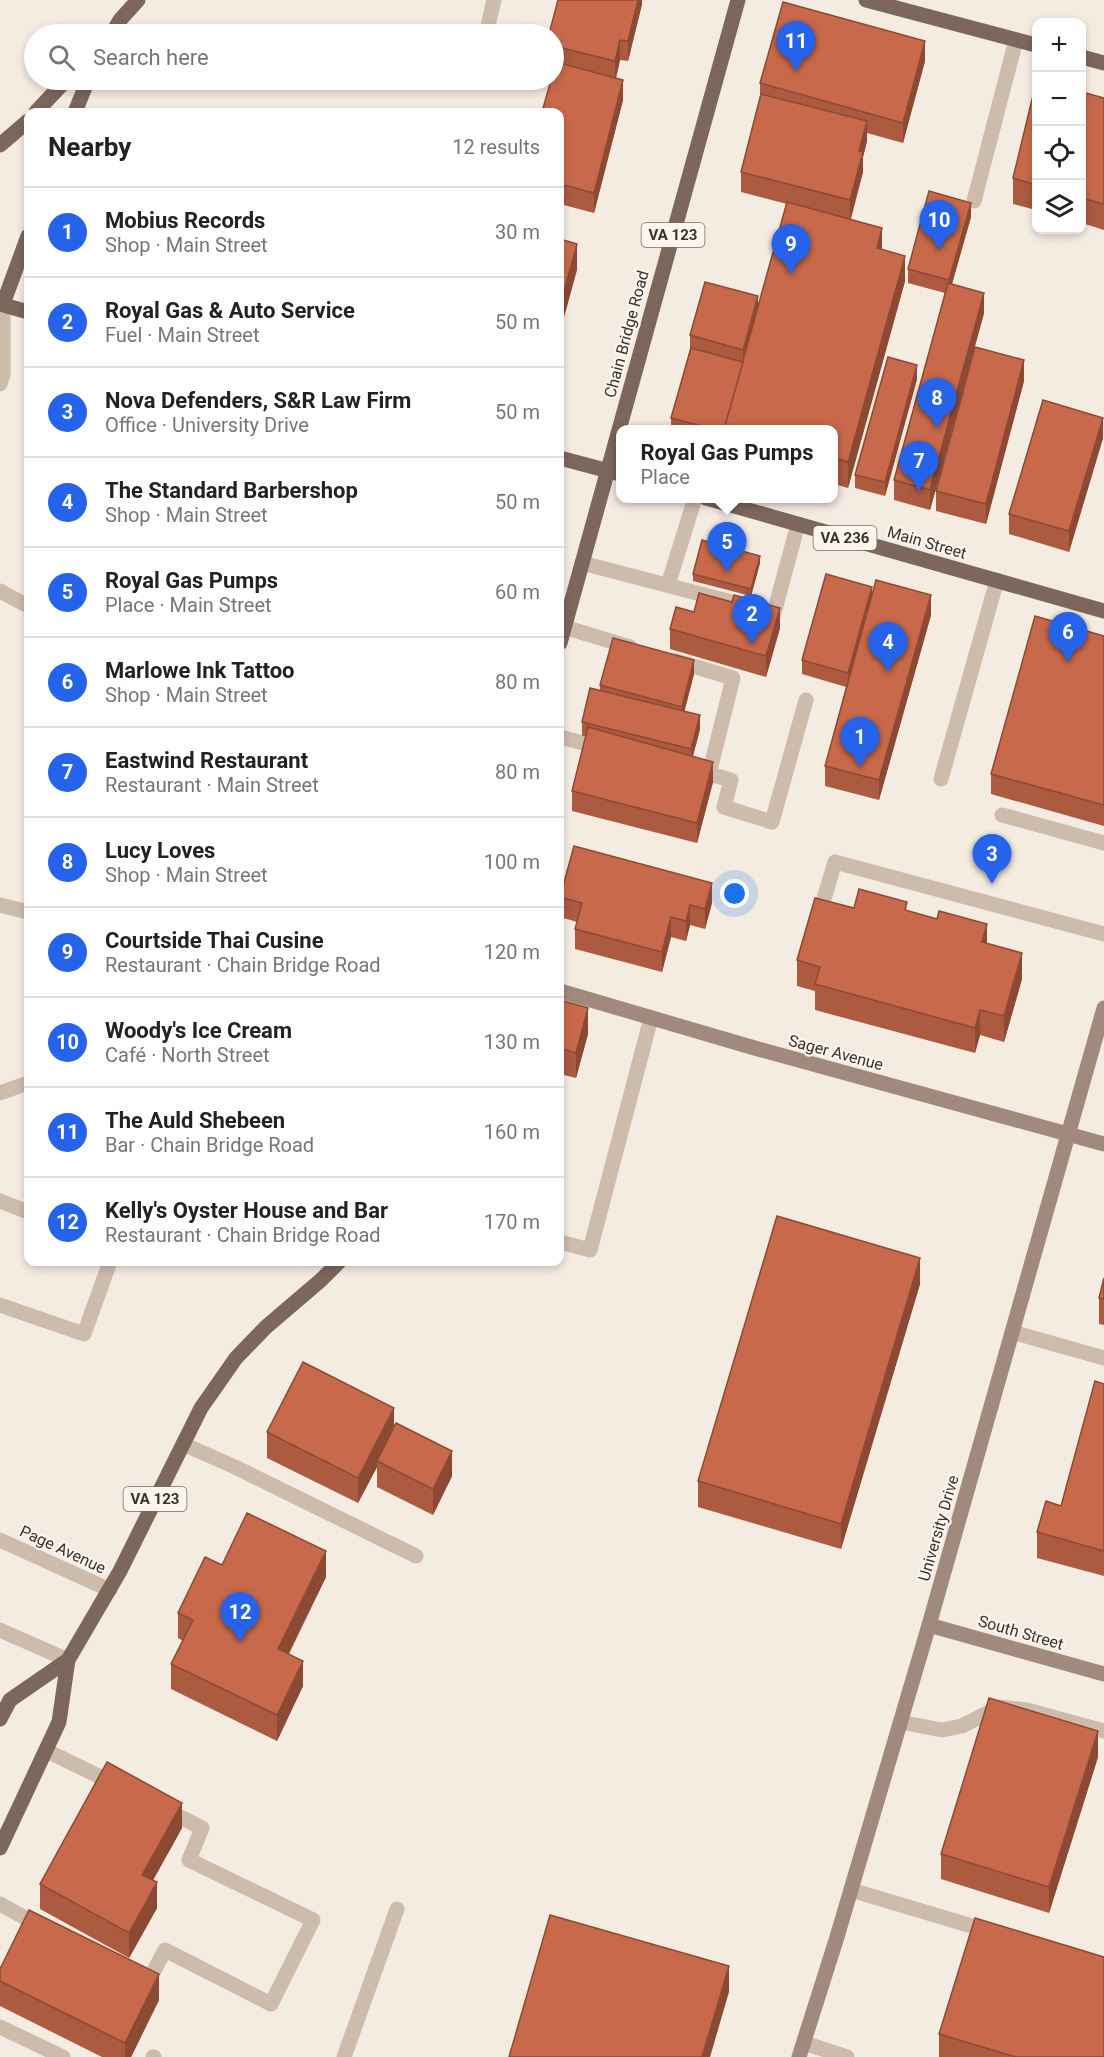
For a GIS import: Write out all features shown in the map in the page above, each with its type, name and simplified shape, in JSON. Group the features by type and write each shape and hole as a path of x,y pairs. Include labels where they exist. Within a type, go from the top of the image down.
{"main road":[{"path":"116,24 138,0"},
{"name":"Chain Bridge Road","path":"626,425 738,0"},
{"path":"866,0 1032,44"},
{"path":"118,24 120,20"},
{"path":"40,108 57,90"},
{"path":"77,108 84,90"},
{"path":"0,145 24,124"},
{"path":"24,246 1,303 24,311"},
{"path":"564,459 614,472"},
{"name":"Chain Bridge Road","path":"564,627 582,563 614,472"},
{"name":"Main Street","path":"724,503 1104,611"},
{"name":"VA 123","path":"0,1848 59,1722 68,1660 110,1590 201,1408 236,1358 266,1327 321,1281 335,1266"},
{"name":"VA 123","path":"0,1719 10,1700 68,1660"}],"street":[{"path":"488,24 494,0"},
{"path":"974,201 1016,40"},
{"path":"0,384 3,375 1,303"},
{"path":"668,585 693,503"},
{"path":"582,563 774,613 798,524"},
{"path":"941,779 997,580"},
{"path":"0,591 24,604"},
{"path":"564,627 643,651"},
{"path":"666,658 733,678 703,772 731,780 724,807 772,822 806,700"},
{"path":"564,738 616,752"},
{"path":"1002,815 1104,843"},
{"path":"820,912 835,862 1104,934"},
{"path":"0,905 24,911"},
{"name":"Sager Avenue","path":"564,992 1104,1144"},
{"name":"University Drive","path":"802,2050 929,1625 1104,1008"},
{"path":"564,1243 590,1250 651,1018"},
{"path":"0,1093 24,1084"},
{"path":"0,1201 24,1210"},
{"path":"0,1305 84,1334 109,1266"},
{"path":"1012,1332 1104,1358"},
{"path":"183,1444 416,1556"},
{"name":"Page Avenue","path":"0,1540 110,1590"},
{"name":"South Street","path":"929,1625 1104,1674"},
{"path":"0,1630 68,1660"},
{"path":"900,1722 942,1731 962,1726 999,1707 1027,1710 1104,1731"},
{"path":"47,1750 129,1791"},
{"path":"126,1971 147,1982 165,1950 271,2004 313,1920 189,1860 202,1828 150,1801"},
{"path":"851,1890 1012,1937"},
{"path":"0,1904 53,1932"},
{"path":"344,2057 397,1909"},
{"path":"0,2026 63,2057"},
{"path":"802,2050 847,2057"}],"building":[{"path":"558,0 638,0 628,41 620,40 615,61 564,48 564,24 552,24"},
{"path":"783,2 925,41 903,123 760,83"},
{"path":"564,64 623,80 594,193 564,185 564,108 543,108 548,90 564,90"},
{"path":"1086,93 1104,98 1104,204 1086,199"},
{"path":"761,94 867,121 859,151 863,152 850,200 741,172"},
{"path":"1032,100 1032,184 1013,178"},
{"path":"929,191 971,203 949,280 908,269"},
{"path":"787,202 882,228 877,248 905,256 848,462 838,459 838,425 725,425"},
{"path":"564,240 577,244 564,291"},
{"path":"705,282 758,296 743,350 690,335"},
{"path":"948,283 984,293 930,490 894,480"},
{"path":"975,347 1024,360 986,504 936,491"},
{"path":"691,348 743,362 725,425 698,425 671,418"},
{"path":"888,357 917,365 885,482 855,475"},
{"path":"1043,400 1103,418 1069,531 1009,514"},
{"path":"702,540 760,556 751,589 693,574"},
{"path":"826,574 872,587 848,673 802,660"},
{"path":"876,580 931,595 879,780 825,766"},
{"path":"699,593 732,602 734,595 780,608 766,656 670,629 676,607 694,612"},
{"path":"1035,616 1104,636 1104,805 991,774"},
{"path":"613,638 694,660 682,707 600,685"},
{"path":"590,688 700,715 691,749 582,722"},
{"path":"588,727 713,762 697,823 572,791"},
{"path":"574,846 712,883 705,909 690,905 686,921 671,917 662,952 575,929 582,903 564,898 564,882"},
{"path":"859,889 907,902 905,910 937,919 939,911 987,924 982,942 1022,953 1004,1016 980,1010 975,1028 815,984 820,967 797,960 815,898 854,908"},
{"path":"564,1001 588,1008 576,1053 564,1049"},
{"path":"777,1216 920,1258 841,1524 698,1481"},
{"path":"1104,1278 1104,1299 1099,1298"},
{"path":"303,1362 394,1408 358,1478 267,1432"},
{"path":"1095,1381 1104,1384 1104,1551 1037,1532 1046,1501 1061,1506"},
{"path":"396,1423 452,1451 433,1489 377,1461"},
{"path":"247,1513 326,1551 278,1649 303,1661 277,1715 171,1664 193,1620 178,1613 205,1557 222,1565"},
{"path":"989,1698 1098,1731 1049,1887 941,1854"},
{"path":"107,1762 182,1803 142,1875 157,1882 129,1933 40,1884"},
{"path":"29,1910 159,1974 125,2043 0,1981 0,1969"},
{"path":"550,1915 729,1966 702,2057 509,2057"},
{"path":"975,1918 1104,1957 1104,2057 1016,2057 939,2034"}],"place":[{"name":"The Auld Shebeen","path":"796,71"},
{"name":"Woody's Ice Cream","path":"939,250"},
{"name":"Courtside Thai Cusine","path":"791,274"},
{"name":"Lucy Loves","path":"937,428"},
{"name":"Eastwind Restaurant","path":"919,491"},
{"name":"Royal Gas Pumps","path":"727,572"},
{"name":"Royal Gas & Auto Service","path":"752,644"},
{"name":"Marlowe Ink Tattoo","path":"1068,662"},
{"name":"The Standard Barbershop","path":"888,672"},
{"name":"Mobius Records","path":"860,767"},
{"name":"Nova Defenders, S&R Law Firm","path":"992,884"},
{"name":"Kelly's Oyster House and Bar","path":"240,1642"}]}
